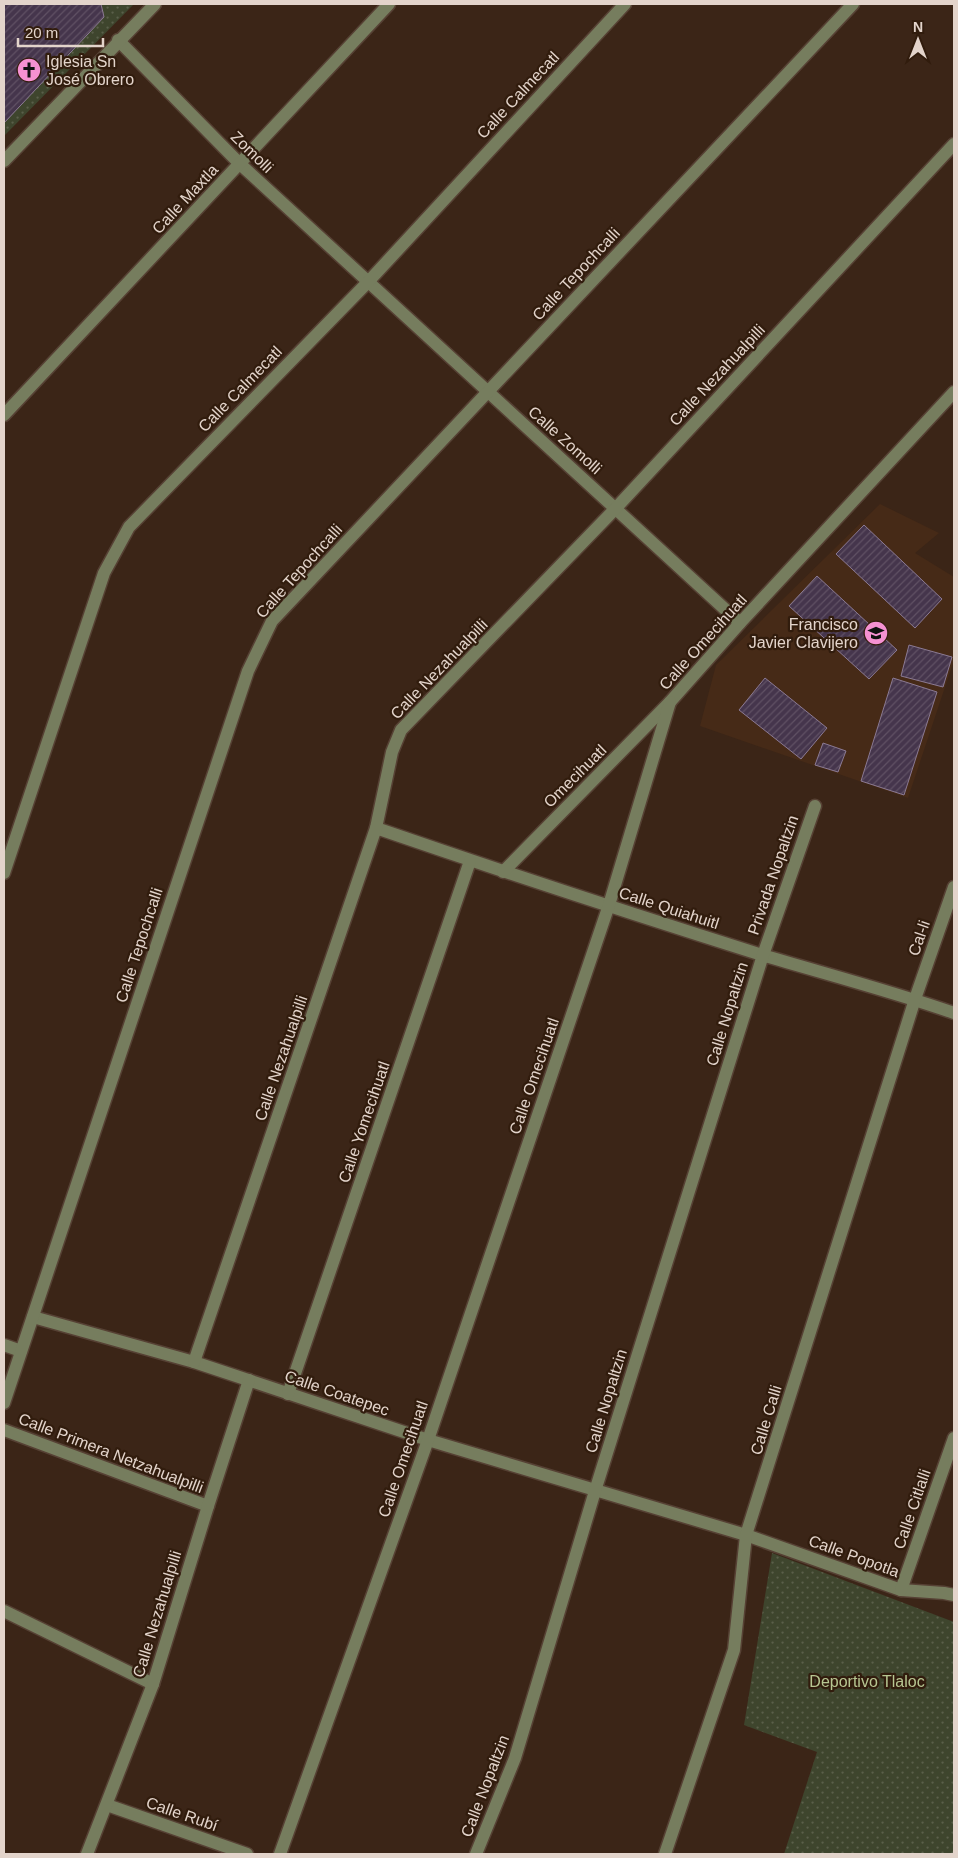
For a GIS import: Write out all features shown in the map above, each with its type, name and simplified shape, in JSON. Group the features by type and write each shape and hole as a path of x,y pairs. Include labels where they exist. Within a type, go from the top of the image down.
{"street":[{"path":"4,161 154,4"},
{"name":"Calle Maxtla","path":"4,415 389,4"},
{"name":"Calle Calmecatl","path":"4,872 104,573 129,527 368,282 625,4"},
{"name":"Calle Tepochcalli","path":"4,1403 248,671 272,621 853,4"},
{"name":"Zomolli","path":"118,40 240,164 368,282"},
{"name":"Calle Nezahualpilli","path":"194,1362 376,828 392,752 401,730 616,508 954,144"},
{"name":"Calle Zomolli","path":"368,282 740,623"},
{"name":"Calle Omecihuatl","path":"280,1854 428,1440 609,905 670,702 740,623 954,392"},
{"name":"Omecihuatl","path":"503,872 670,702"},
{"name":"Privada Nopaltzin","path":"763,955 815,806"},
{"name":"Calle Quiahuitl","path":"376,828 503,872 763,955 915,999 954,1013"},
{"name":"Calle Yomecihuatl","path":"288,1394 470,861"},
{"name":"Cal-li","path":"915,999 954,887"},
{"name":"Calle Nopaltzin","path":"476,1854 515,1758 595,1491 763,955"},
{"name":"Calle Calli","path":"665,1854 734,1650 746,1535 915,999"},
{"name":"Calle Coatepec","path":"33,1316 194,1362 428,1440 746,1535"},
{"path":"4,1345 21,1351"},
{"name":"Calle Nezahualpilli","path":"87,1854 153,1684 249,1380"},
{"name":"Calle Primera Netzahualpilli","path":"4,1430 208,1506"},
{"name":"Calle Citlalli","path":"901,1590 954,1438"},
{"name":"Calle Popotla","path":"746,1535 901,1590 954,1595"},
{"path":"4,1611 153,1684"},
{"name":"Calle Rubí","path":"107,1805 247,1854"}],"shaded area":[{"path":"880,504 939,533 915,553 954,577 954,660 908,798 700,726 716,665"}],"green space":[{"name":"Iglesia Sn José Obrero","path":"4,4 134,4 4,136"},
{"name":"Deportivo Tlaloc","path":"772,1553 954,1622 954,1854 784,1854 817,1752 744,1725"}],"building":[{"name":"Iglesia Sn José Obrero","path":"4,4 101,4 104,17 4,123"},
{"path":"864,525 942,599 915,628 836,554"},
{"path":"817,576 897,650 869,679 789,606"},
{"path":"909,645 952,657 943,687 901,676"},
{"path":"765,678 827,728 801,759 739,710"},
{"path":"893,678 937,692 904,795 861,781"},
{"path":"823,743 846,751 838,772 815,765"}],"place":[{"name":"Iglesia Sn José Obrero","path":"29,70"},
{"name":"Francisco Javier Clavijero","path":"876,633"}]}
